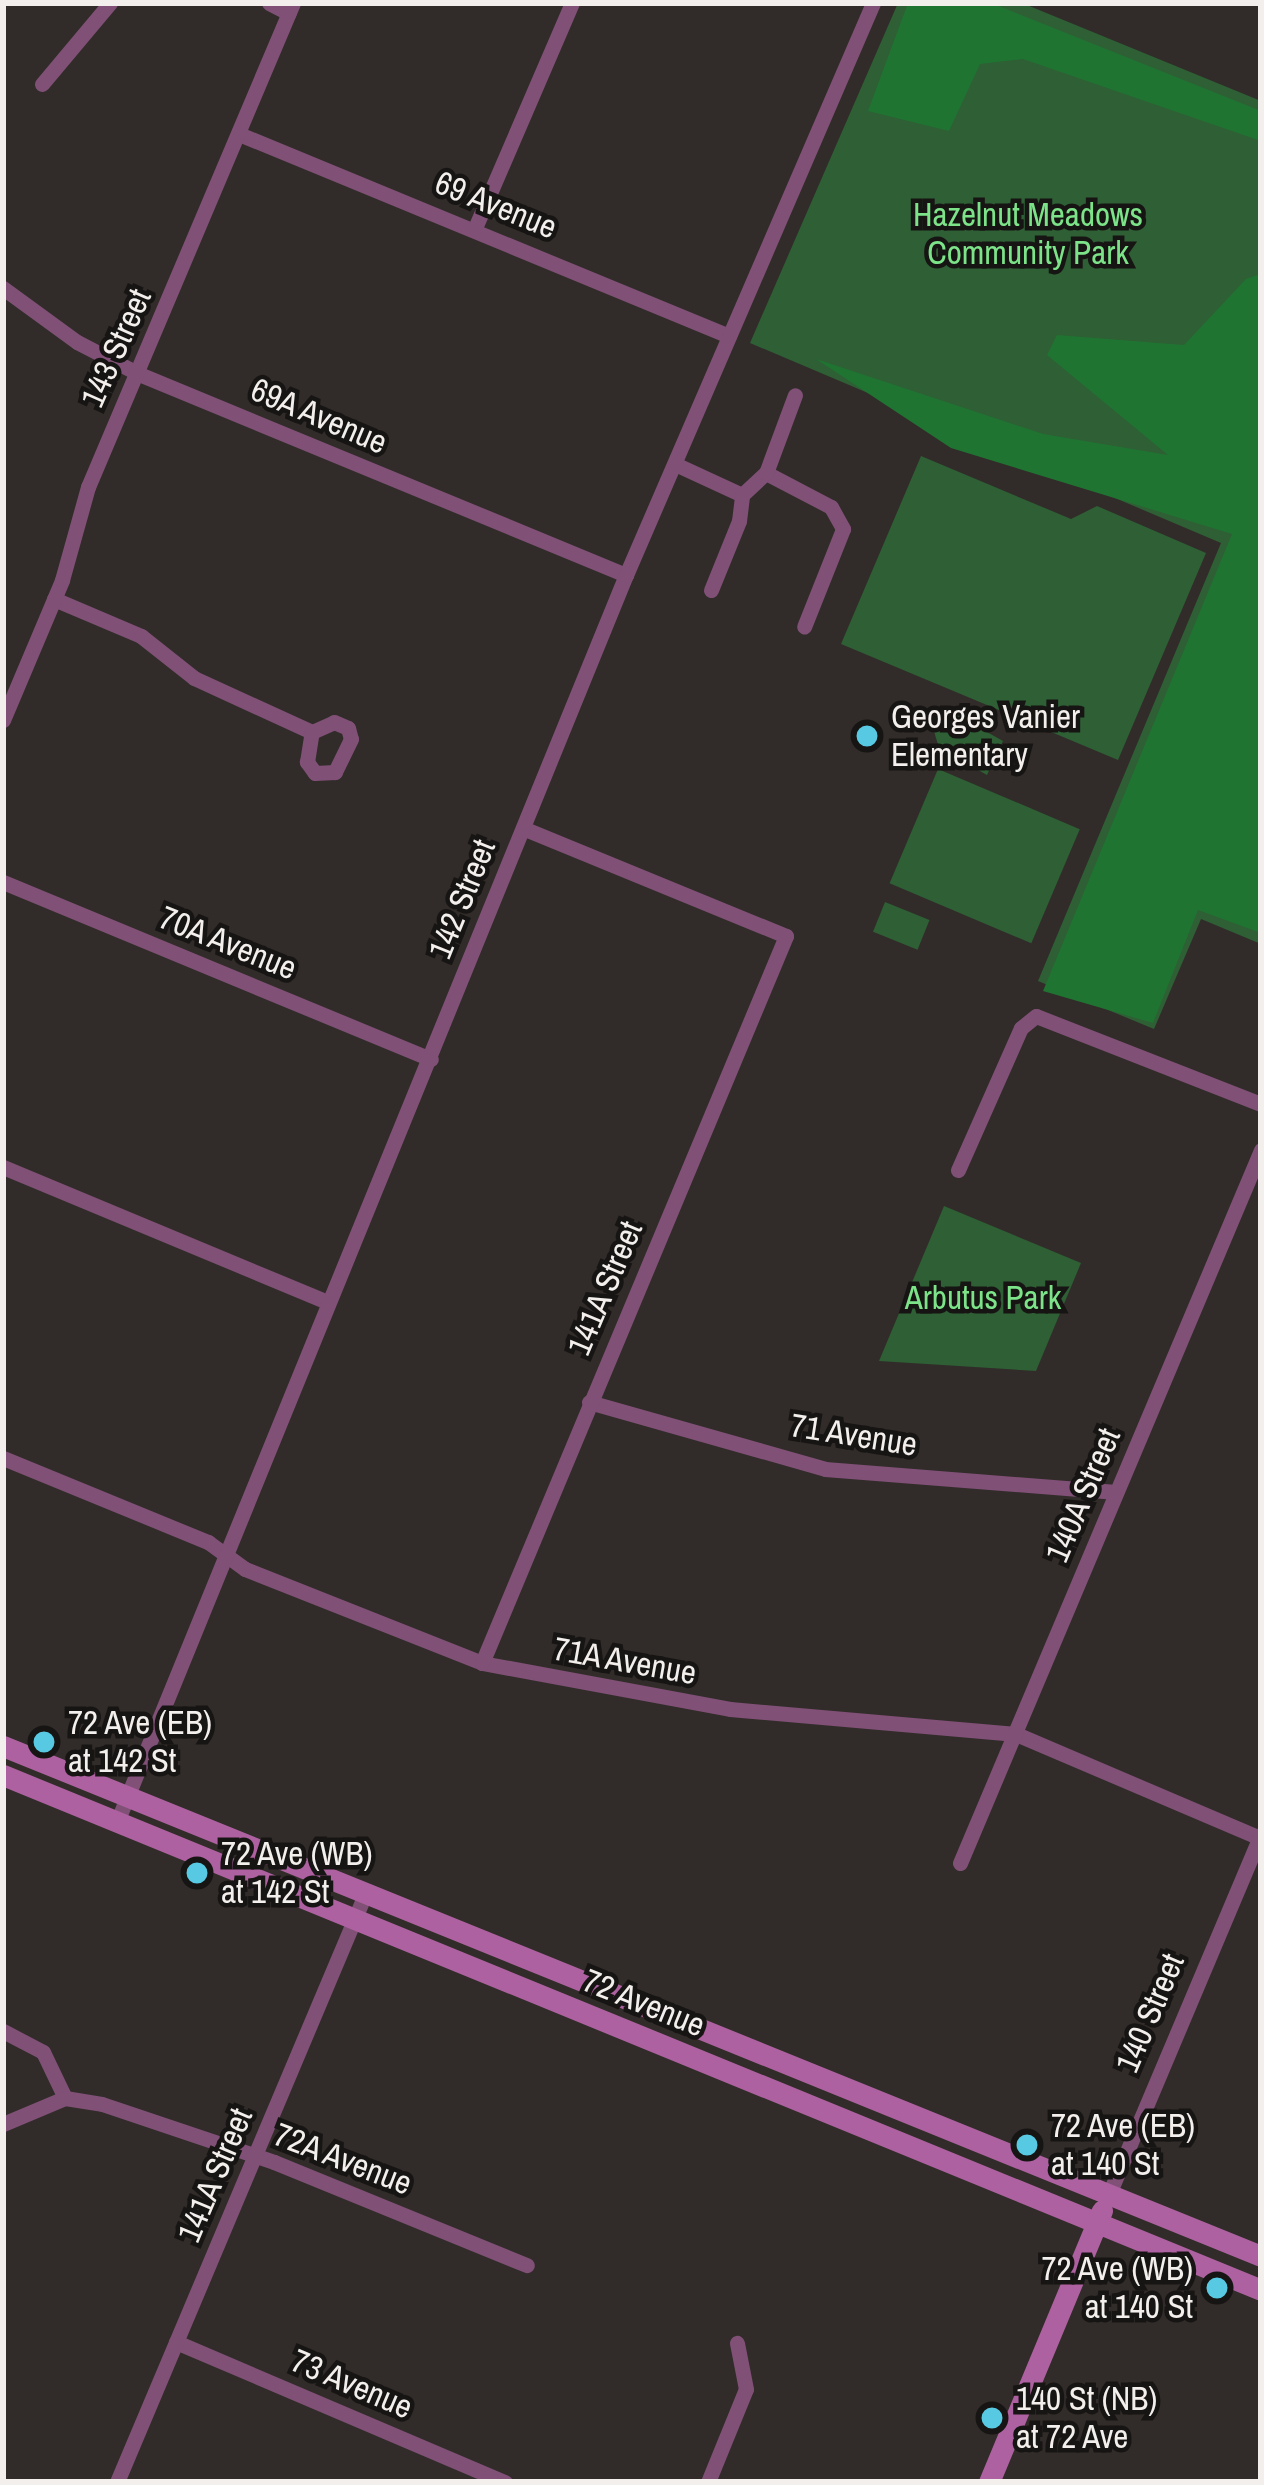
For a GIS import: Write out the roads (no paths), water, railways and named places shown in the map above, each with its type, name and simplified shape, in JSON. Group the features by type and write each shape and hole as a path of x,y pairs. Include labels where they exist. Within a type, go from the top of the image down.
{"main road":[{"name":"72 Avenue","path":"3,1746 1261,2256"},
{"name":"72 Avenue","path":"3,1775 1261,2290"},
{"name":"140 Street","path":"989,2482 1109,2194"}],"street":[{"path":"42,83 110,3"},
{"path":"269,3 291,8"},
{"path":"476,228 572,3"},
{"name":"142 Street","path":"117,1822 626,575 873,3"},
{"name":"143 Street","path":"3,720 54,599 88,487 291,8"},
{"name":"69 Avenue","path":"239,134 729,336"},
{"name":"69A Avenue","path":"3,288 76,342 139,374 626,575"},
{"path":"711,590 739,521 742,495 766,473 794,395"},
{"path":"675,464 742,495"},
{"path":"766,473 831,507 843,530 804,627"},
{"path":"54,599 141,636 194,679 312,732"},
{"name":"141A Street","path":"482,1664 786,937 523,828"},
{"name":"70A Avenue","path":"3,882 430,1059"},
{"path":"958,1170 1028,1018 1045,1018 1261,1104"},
{"name":"140A Street","path":"960,1863 1261,1150"},
{"path":"3,1167 328,1302"},
{"name":"71 Avenue","path":"589,1402 825,1468 1116,1492"},
{"name":"71A Avenue","path":"3,1458 226,1554 247,1570 482,1664 710,1706 1016,1734 1260,1836"},
{"name":"140 Street","path":"1109,2194 1260,1836"},
{"name":"141A Street","path":"118,2482 366,1892"},
{"path":"3,2031 43,2052 65,2098 3,2124"},
{"name":"72A Avenue","path":"65,2098 102,2104 255,2156 527,2265"},
{"name":"73 Avenue","path":"176,2342 505,2482"},
{"path":"708,2482 746,2389 737,2343"}],"place":[{"name":"Georges Vanier Elementary","path":"867,736"},
{"name":"72 Ave (EB) at 142 St","path":"44,1742"},
{"name":"72 Ave (WB) at 142 St","path":"197,1873"},
{"name":"72 Ave (EB) at 140 St","path":"1027,2145"},
{"name":"72 Ave (WB) at 140 St","path":"1217,2288"},
{"name":"140 St (NB) at 72 Ave","path":"992,2418"}],"park label":[{"name":"Hazelnut Meadows Community Park","path":"1028,234"},
{"name":"Arbutus Park","path":"983,1298"}]}
